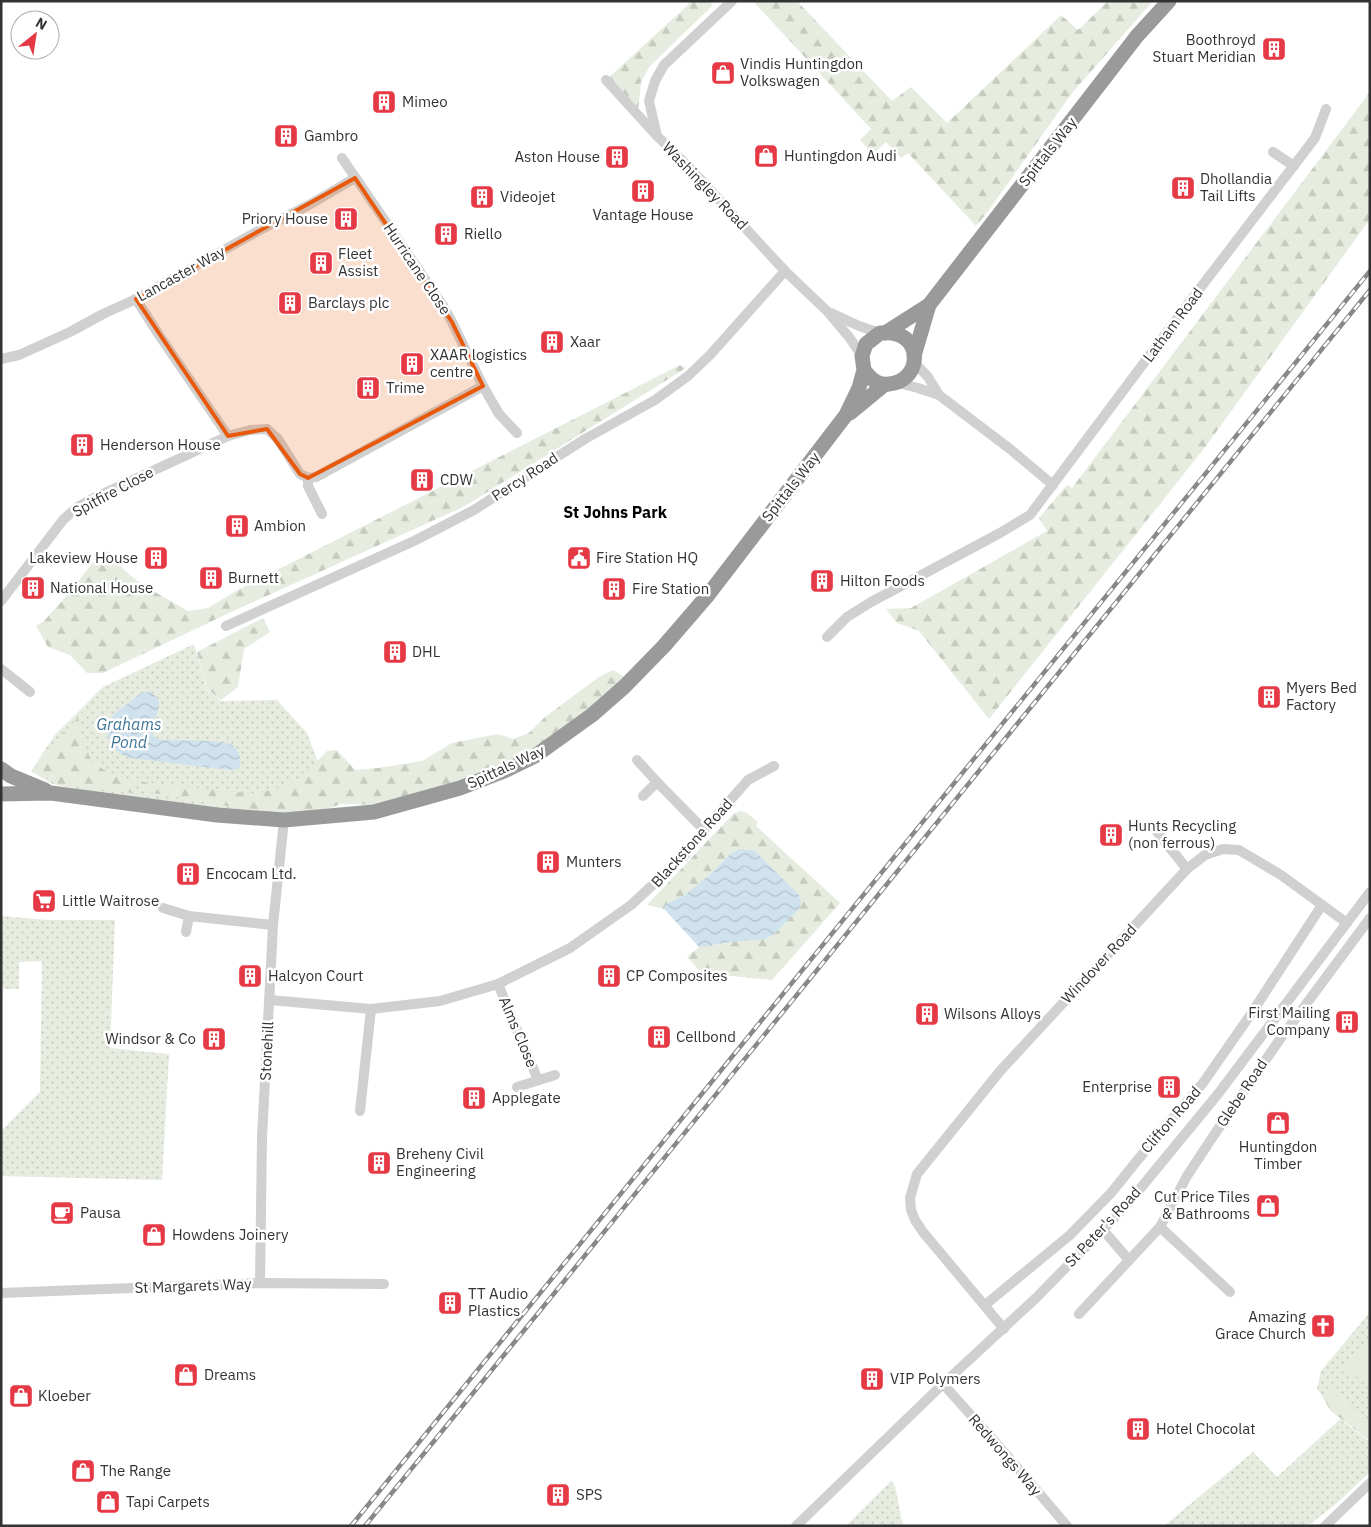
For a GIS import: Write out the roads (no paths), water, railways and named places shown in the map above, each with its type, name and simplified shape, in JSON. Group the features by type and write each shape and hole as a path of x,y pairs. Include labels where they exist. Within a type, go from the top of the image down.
{"highway":[{"name":"Spittals Way","path":"882,333 929,305 1137,36 1169,1"},
{"name":"Spittals Way","path":"914,359 929,305"},
{"path":"882,333 896,334 904,338 909,343 914,359 912,370 906,378 891,384 846,416 858,392 866,344 882,333"},
{"path":"863,363 869,377 876,382 891,384"},
{"name":"Spittals Way","path":"1,794 51,793 217,815 284,820 374,812 460,788 504,771 535,756 592,715 624,687 664,646 708,595 846,416"},
{"name":"Spittals Way","path":"1,769 11,776 51,793"}],"street":[{"name":"Washingley Road","path":"732,1 664,65 655,81 649,101 658,136 785,271 828,312 849,336 863,363"},
{"path":"606,80 658,136"},
{"name":"Latham Road","path":"827,637 870,602 1030,515 1315,138 1326,109"},
{"path":"1273,152 1294,166"},
{"name":"Hurricane Close","path":"342,158 442,304 498,414 517,433"},
{"name":"Lancaster Way","path":"1,359 28,352 136,299 355,178"},
{"name":"Percy Road","path":"226,626 414,541 474,510 585,439 654,400 688,376 710,355 785,271"},
{"path":"136,299 228,436"},
{"name":"Washingley Road","path":"828,312 859,326 882,333"},
{"path":"914,359 939,395"},
{"path":"891,384 918,388 939,395 1010,449 1053,485"},
{"path":"308,478 316,477 483,386"},
{"name":"Spitfire Close","path":"1,601 63,520 76,508 104,493 228,436 250,430 267,429 278,439 300,474 308,478 308,486 322,514"},
{"path":"1,669 30,692"},
{"path":"637,760 704,830"},
{"name":"Blackstone Road","path":"270,1000 371,1009 440,1001 498,984 570,948 631,905 685,855 704,830 748,780 774,766"},
{"path":"643,796 657,782"},
{"name":"Stonehill","path":"260,1283 262,1138 273,925 284,820"},
{"path":"1154,828 1187,869"},
{"name":"Windover Road","path":"1004,1328 915,1220 911,1210 910,1198 917,1174 1002,1070 1187,869 1205,855 1223,849 1239,850 1281,875 1347,922"},
{"name":"St Peter's Road","path":"796,1526 1004,1328 1125,1206 1218,1094 1370,892"},
{"name":"Clifton Road","path":"985,1305 1070,1235 1110,1193 1156,1136 1203,1083 1251,1014 1322,904"},
{"path":"164,908 189,916 273,925"},
{"path":"186,932 189,916"},
{"name":"Glebe Road","path":"1079,1314 1160,1227 1188,1176 1214,1135 1278,1042 1370,918"},
{"name":"Alms Close","path":"498,984 538,1080"},
{"path":"360,1111 371,1009"},
{"name":"Alms Close","path":"517,1087 555,1075"},
{"path":"1160,1227 1230,1292"},
{"path":"1103,1230 1129,1260"},
{"name":"St Margarets Way","path":"1,1292 260,1283 384,1284"},
{"name":"Redwongs Way","path":"943,1384 1067,1526"},
{"path":"1325,1526 1370,1483"}],"water":[{"name":"Grahams Pond","path":"148,692 158,699 159,704 157,714 148,729 153,736 161,740 209,741 232,745 239,754 240,766 235,770 131,758 121,754 111,746 107,732 113,715 141,693"},
{"path":"740,849 755,851 799,895 801,902 799,909 774,934 765,939 699,947 664,909 666,904 685,895 714,871 730,854"}],"railway":[{"path":"351,1526 1370,271"},
{"path":"365,1526 1370,290"}],"place":[{"name":"Boothroyd Stuart Meridian","path":"1274,49"},
{"name":"Vindis Huntingdon Volkswagen","path":"723,73"},
{"name":"Mimeo","path":"384,102"},
{"name":"Gambro","path":"286,136"},
{"name":"Huntingdon Audi","path":"766,156"},
{"name":"Aston House","path":"617,157"},
{"name":"Dhollandia Tail Lifts","path":"1183,188"},
{"name":"Vantage House","path":"643,191"},
{"name":"Videojet","path":"482,197"},
{"name":"Priory House","path":"346,219"},
{"name":"Riello","path":"446,234"},
{"name":"Fleet Assist","path":"321,263"},
{"name":"Barclays plc","path":"290,303"},
{"name":"Xaar","path":"552,342"},
{"name":"XAAR logistics centre","path":"412,364"},
{"name":"Trime","path":"368,388"},
{"name":"Henderson House","path":"82,445"},
{"name":"CDW","path":"422,480"},
{"name":"Ambion","path":"237,526"},
{"name":"Lakeview House","path":"156,558"},
{"name":"Fire Station HQ","path":"579,558"},
{"name":"Burnett","path":"211,578"},
{"name":"Hilton Foods","path":"822,581"},
{"name":"National House","path":"33,588"},
{"name":"Fire Station","path":"614,589"},
{"name":"DHL","path":"395,652"},
{"name":"Myers Bed Factory","path":"1269,697"},
{"name":"Hunts Recycling (non ferrous)","path":"1111,835"},
{"name":"Munters","path":"548,862"},
{"name":"Encocam Ltd.","path":"188,874"},
{"name":"Little Waitrose","path":"44,901"},
{"name":"Halcyon Court","path":"250,976"},
{"name":"CP Composites","path":"609,976"},
{"name":"Wilsons Alloys","path":"927,1014"},
{"name":"First Mailing Company","path":"1347,1022"},
{"name":"Cellbond","path":"659,1037"},
{"name":"Windsor & Co","path":"214,1039"},
{"name":"Enterprise","path":"1169,1087"},
{"name":"Applegate","path":"474,1098"},
{"name":"Huntingdon Timber","path":"1278,1123"},
{"name":"Breheny Civil Engineering","path":"379,1163"},
{"name":"Cut Price Tiles & Bathrooms","path":"1268,1206"},
{"name":"Pausa","path":"62,1213"},
{"name":"Howdens Joinery","path":"154,1235"},
{"name":"TT Audio Plastics","path":"450,1303"},
{"name":"Amazing Grace Church","path":"1323,1326"},
{"name":"Dreams","path":"186,1375"},
{"name":"VIP Polymers","path":"872,1379"},
{"name":"Kloeber","path":"21,1396"},
{"name":"Hotel Chocolat","path":"1138,1429"},
{"name":"The Range","path":"83,1471"},
{"name":"SPS","path":"558,1495"},
{"name":"Tapi Carpets","path":"108,1502"}],"district":[{"name":"St Johns Park","path":"615,512"}]}
